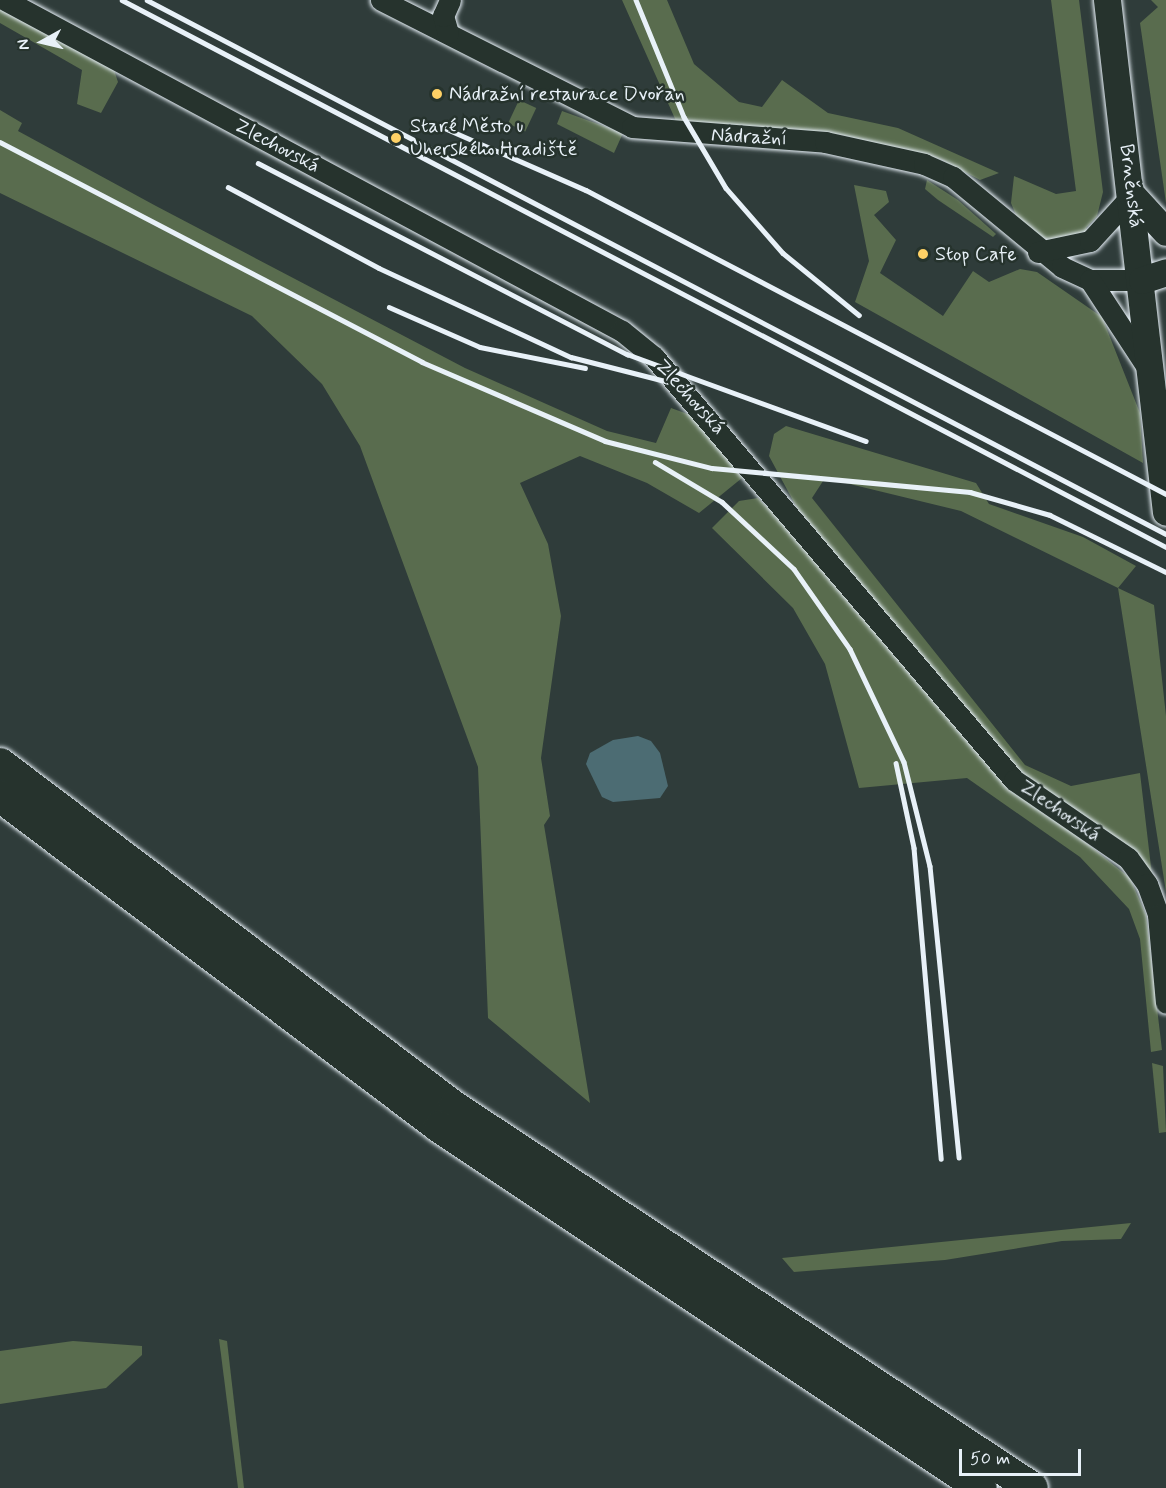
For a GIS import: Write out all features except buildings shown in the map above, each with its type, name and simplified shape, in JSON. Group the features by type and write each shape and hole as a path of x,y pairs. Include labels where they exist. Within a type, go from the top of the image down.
{"highway":[{"path":"0,764 454,1107 1032,1488"},
{"path":"0,796 440,1127 981,1488"}],"main road":[{"name":"Brněnská","path":"1107,0 1132,195 1158,281 1158,363 1166,512"},
{"path":"1132,195 1166,232"}],"street":[{"name":"Zlechovská","path":"5,0 622,331 654,357 1014,780 1128,858 1148,884 1158,915 1166,1004"},
{"name":"Nádražní","path":"381,0 642,130 825,142 924,164 959,182 1038,252 1090,280 1158,363"},
{"path":"447,6 448,33"},
{"path":"1038,252 1090,241 1132,195"},
{"name":"Nádražní","path":"1090,280 1158,281"}],"green space":[{"path":"622,0 667,0 694,64 739,102 762,107 782,80 828,113 898,128 999,173 980,180 940,159 842,135 676,121"},
{"path":"1051,0 1079,0 1103,192 1097,216 1086,228 1089,233 1067,242 1039,239 1018,220 1011,203 1014,176 1056,194 1076,191"},
{"path":"1151,0 1166,0 1166,203 1140,23 1158,7"},
{"path":"0,3 113,67 118,82 101,113 77,104 82,70 0,23"},
{"path":"519,100 536,108 525,132 508,124"},
{"path":"0,110 22,123 18,131 156,206 465,368 607,431 656,443 671,408 696,417 742,478 699,513 647,483 580,456 520,483 548,544 561,616 541,758 550,816 544,825 590,1103 488,1018 478,767 360,446 322,384 252,316 0,193"},
{"path":"562,111 623,133 614,153 557,124"},
{"path":"927,180 958,200 996,234 993,237 938,200 925,189"},
{"path":"854,185 886,191 889,202 874,215 896,240 880,273 943,316 973,271 989,282 1020,269 1037,272 1102,317 1140,413 1143,463 855,302 869,261"},
{"path":"786,426 976,483 989,504 1083,537 1136,566 1118,588 961,511 825,478 812,498 1025,765 1071,786 1140,773 1153,884 1015,770 797,508 769,456 774,434"},
{"path":"758,498 817,556 1000,774 1130,878 1146,915 1162,1050 1151,1052 1140,939 1129,909 1080,857 967,778 859,788 825,664 793,608 712,528 739,501"},
{"path":"1118,588 1154,605 1166,716 1166,892"},
{"path":"1152,1063 1163,1066 1166,1132 1159,1133"},
{"path":"1131,1223 1121,1239 1062,1241 945,1260 794,1272 782,1258"},
{"path":"219,1339 227,1341 244,1488 238,1488"},
{"path":"73,1341 142,1346 142,1355 106,1388 0,1404 0,1351"}],"water":[{"path":"638,736 651,741 660,753 668,786 660,798 613,802 602,797 586,764 590,753 613,740"}],"railway":[{"path":"122,0 1166,547"},
{"path":"147,0 1166,534"},
{"path":"636,0 684,117 726,188 783,253 859,315"},
{"path":"440,126 586,190 1166,494"},
{"path":"0,142 422,362 605,441 712,468 970,492 1050,515 1166,572"},
{"path":"258,163 627,354 866,441"},
{"path":"228,187 379,268 571,357 693,388"},
{"path":"389,307 480,347 585,368"},
{"path":"655,462 722,502 794,569 850,649 904,762 930,866 959,1158"},
{"path":"896,763 914,848 941,1159"}],"place":[{"name":"Nádražní restaurace Dvořan","path":"437,94"},
{"name":"Staré Město u Uherského Hradiště","path":"396,138"},
{"name":"Stop Cafe","path":"923,254"}]}
